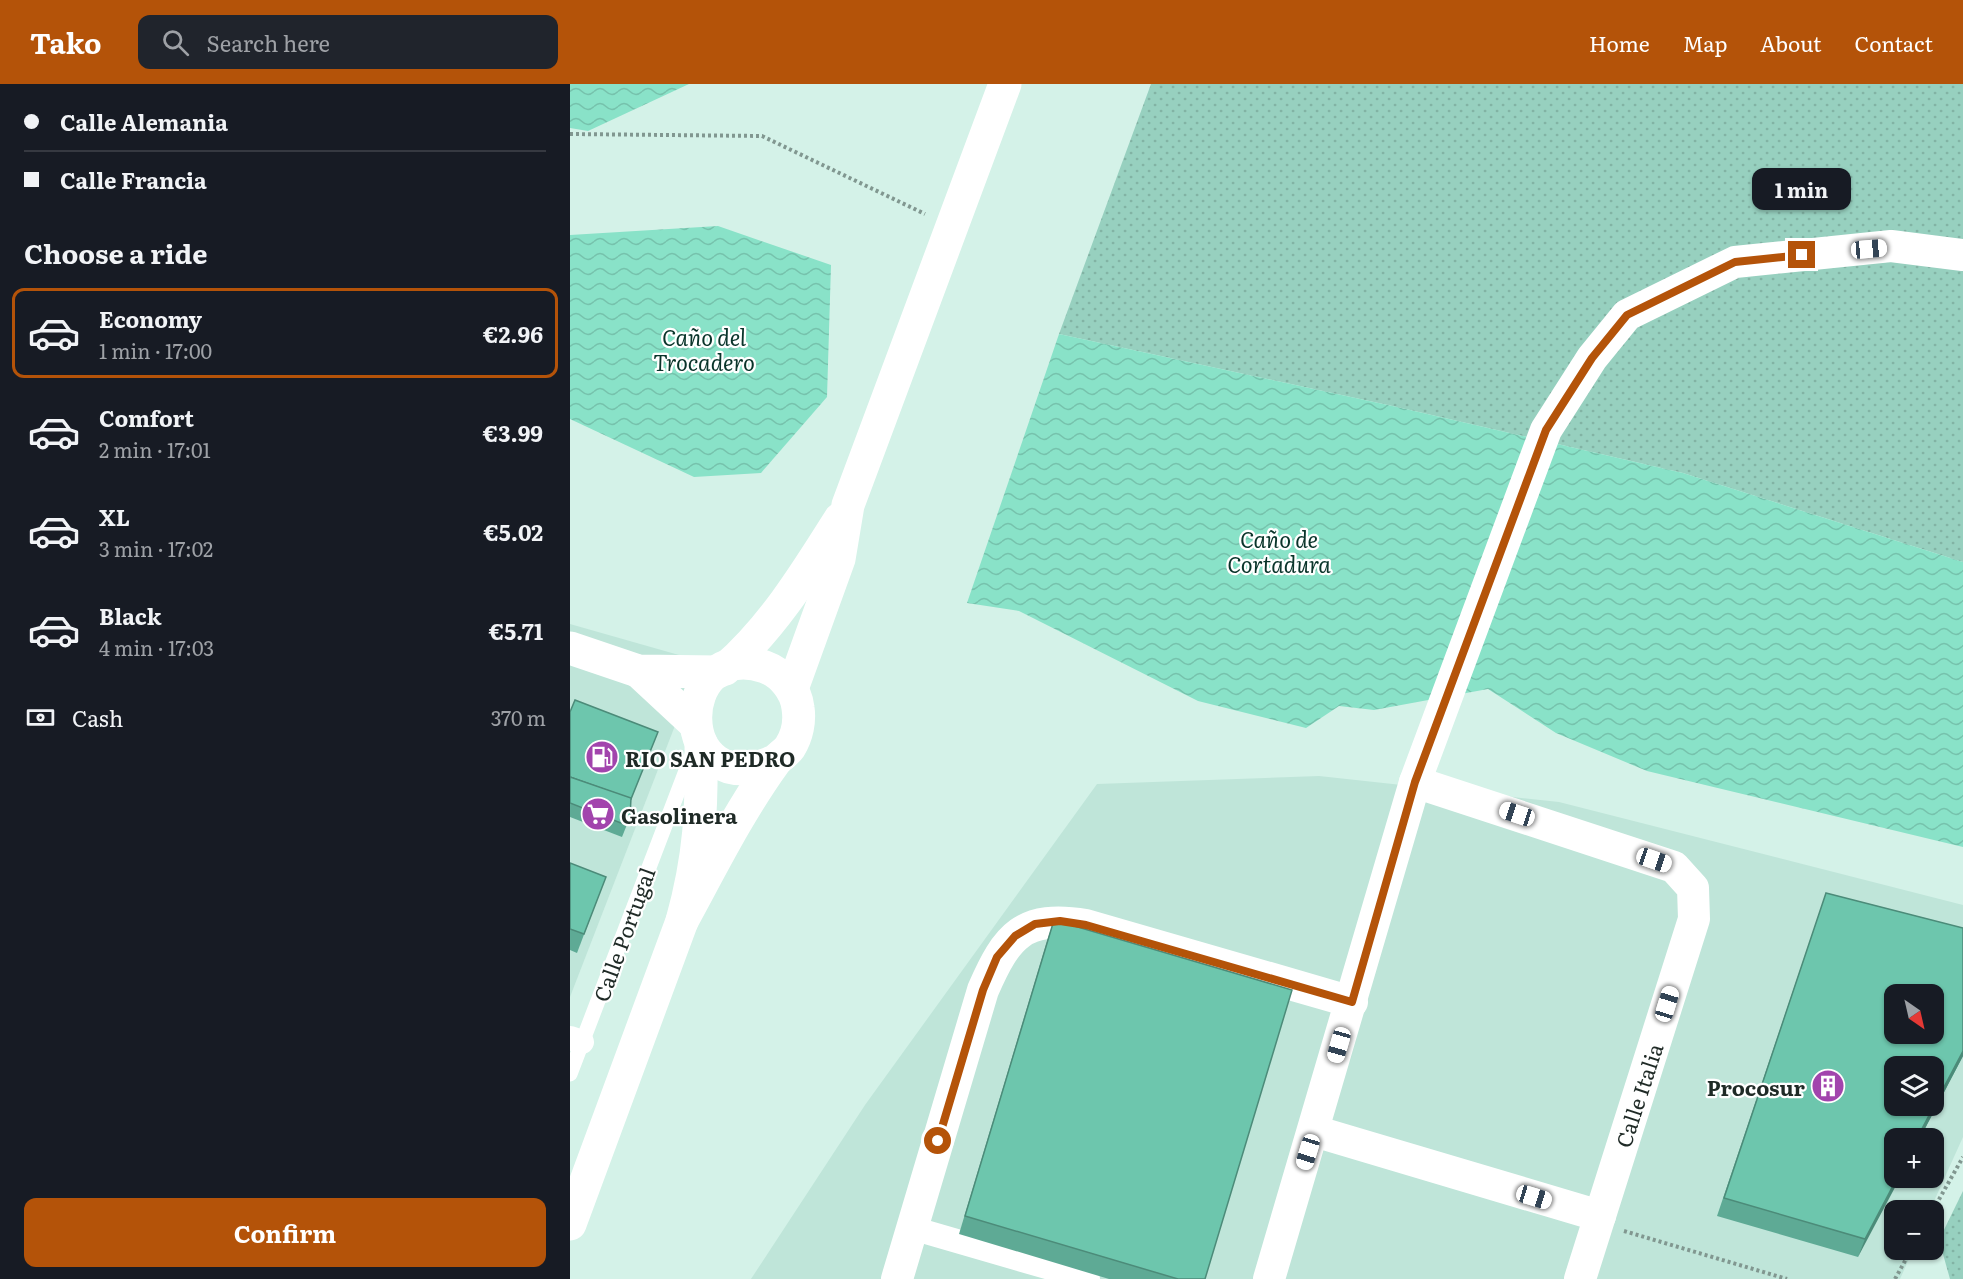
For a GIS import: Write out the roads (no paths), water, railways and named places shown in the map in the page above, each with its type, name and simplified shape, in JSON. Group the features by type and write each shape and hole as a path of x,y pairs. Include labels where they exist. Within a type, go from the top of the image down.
{"main road":[{"path":"792,689 839,559 848,505 1005,84"},
{"path":"570,1224 682,921 695,873 702,814 695,702 703,686 747,650 783,605 848,505"},
{"path":"570,648 638,671 721,670 751,664 768,668 781,676 792,689 798,706 799,724 789,748 775,761 730,831 682,921"},
{"path":"638,671 698,735 710,755 738,769 757,768 775,761"}],"street":[{"path":"1269,1279 1415,782 1546,430 1592,358 1627,315 1735,262 1891,246 1963,255"},
{"name":"Calle Italia","path":"1415,782 1674,867 1693,888 1694,919 1580,1279"},
{"path":"897,1279 983,990 997,957 1015,936 1035,924 1060,921 1086,925 1352,1002"},
{"path":"1314,1131 1599,1220"},
{"path":"912,1228 1088,1279"}],"lane":[{"name":"Calle Portugal","path":"570,1074 576,1040 698,735"}],"water":[{"path":"570,84 689,84 588,131 570,128"},
{"name":"Caño del Trocadero","path":"718,226 831,265 827,397 761,473 694,477 570,419 570,235"},
{"name":"Caño de Cortadura","path":"1059,334 1397,407 1683,473 1963,562 1963,847 1647,771 1556,733 1488,689 1374,710 1339,706 1306,728 1198,701 1019,611 967,603"}],"place":[{"name":"RIO SAN PEDRO","path":"602,757"},
{"name":"Gasolinera","path":"598,814"},
{"name":"Procosur","path":"1828,1086"}]}
